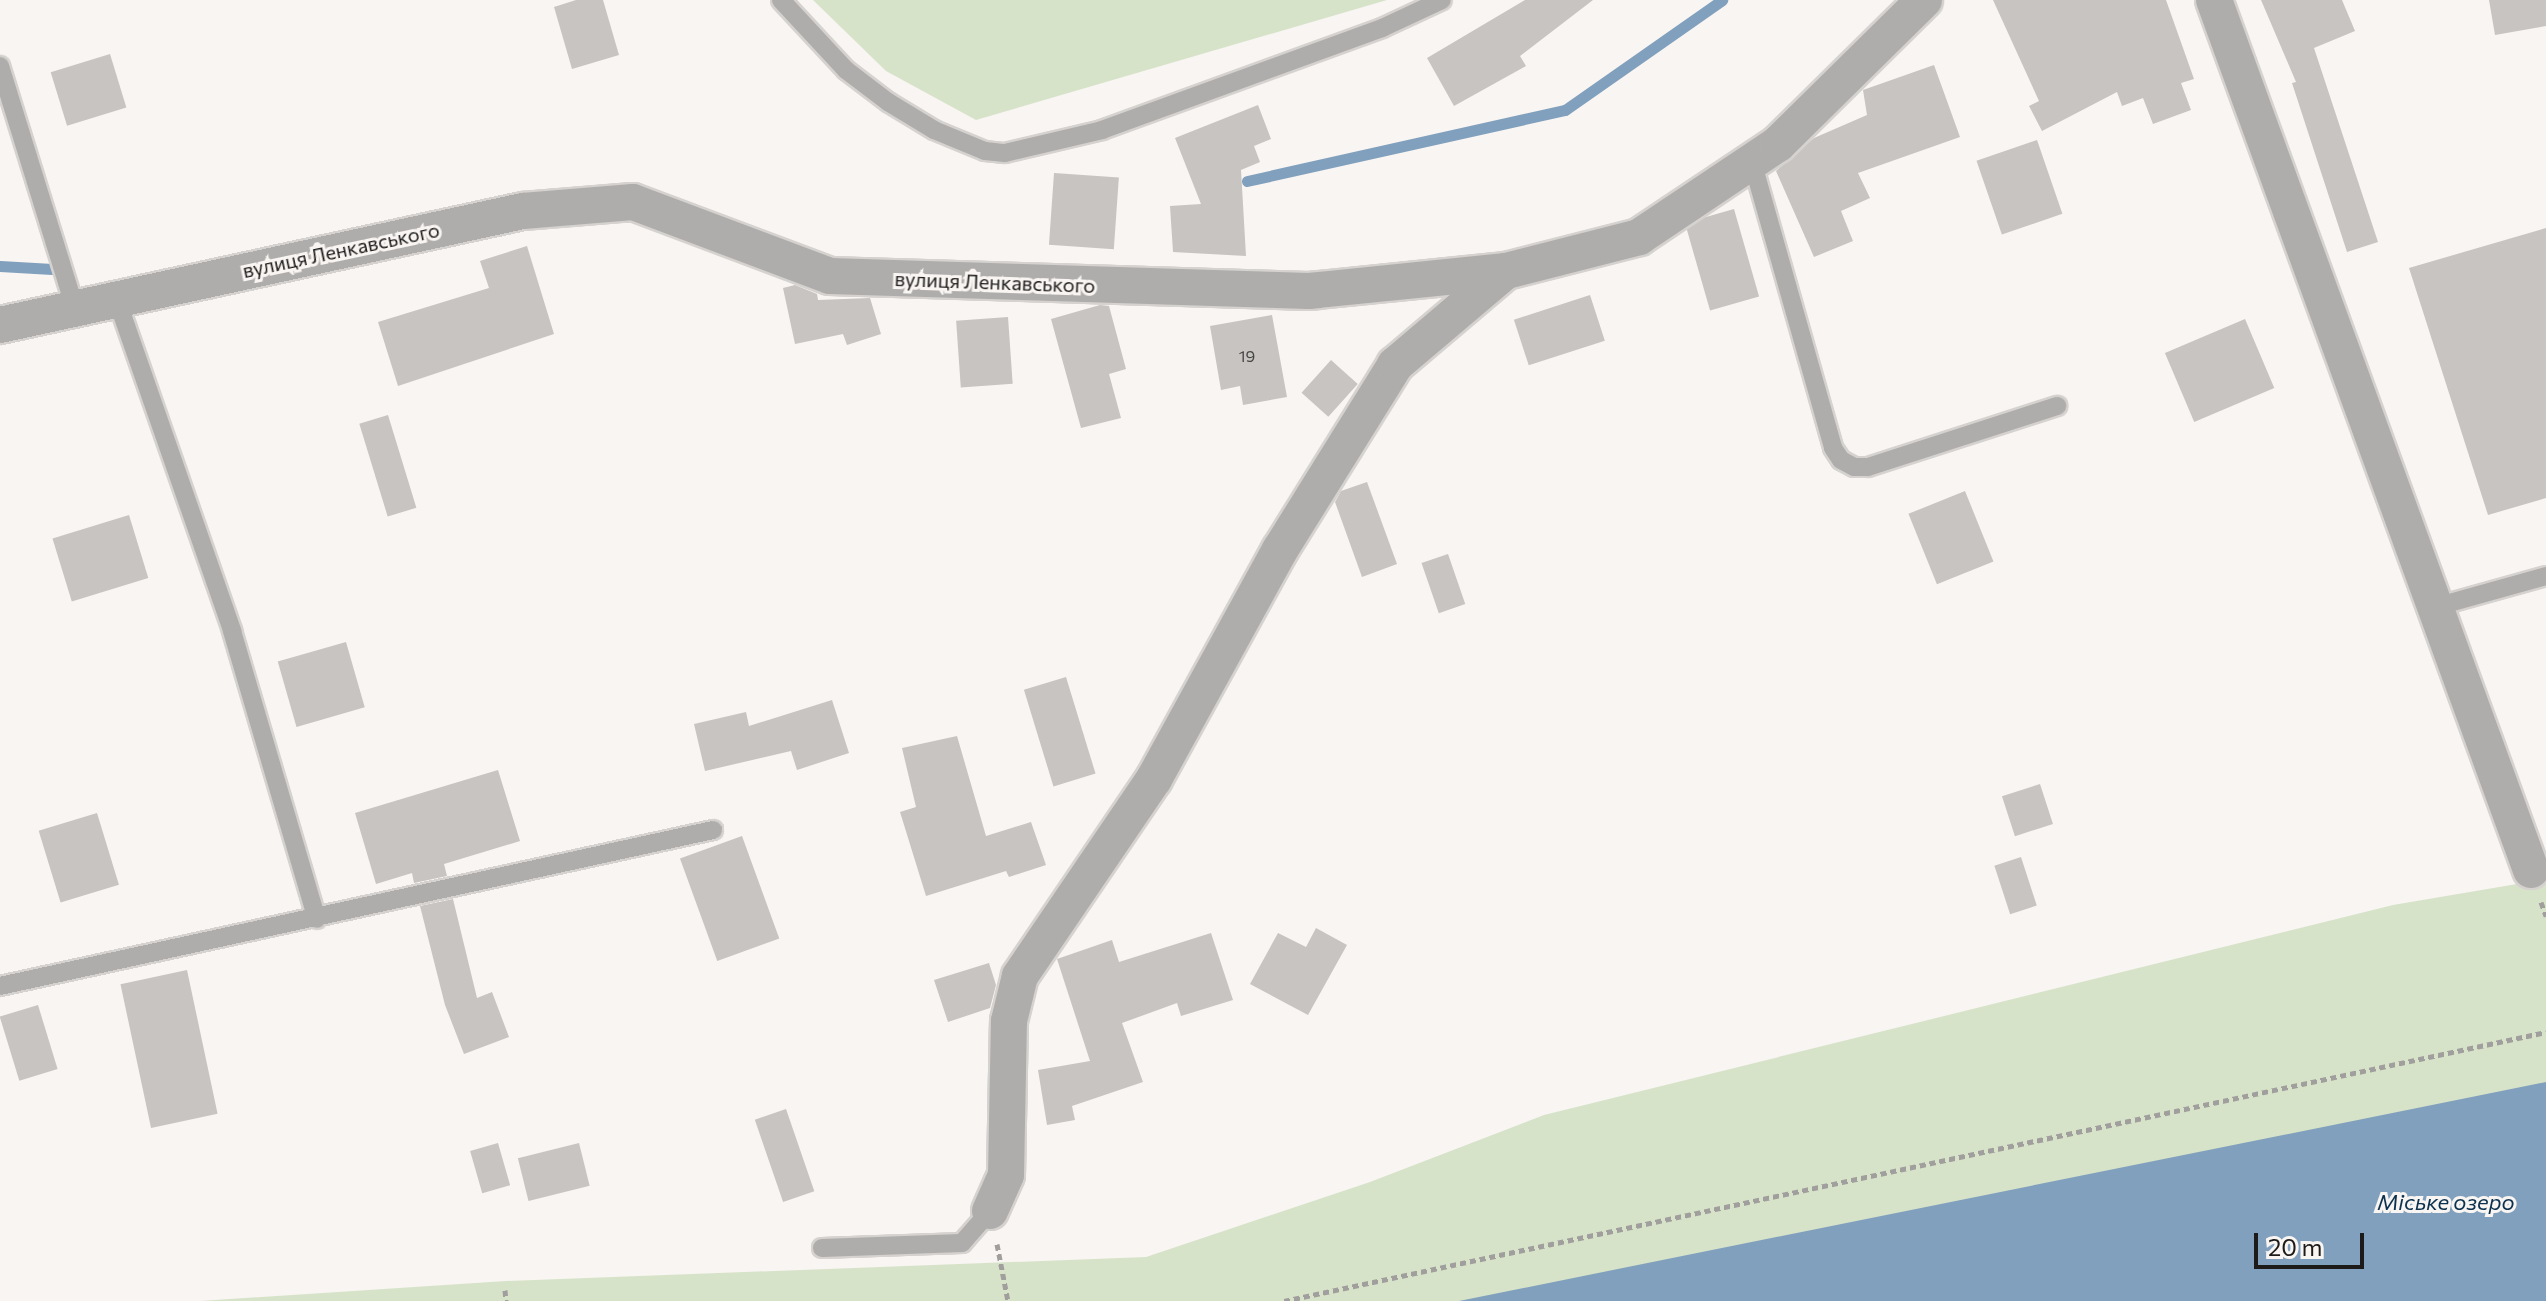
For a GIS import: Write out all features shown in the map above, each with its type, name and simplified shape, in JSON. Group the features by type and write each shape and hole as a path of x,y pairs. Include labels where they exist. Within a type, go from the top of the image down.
{"street":[{"name":"вулиця Ленкавського","path":"0,325 116,297 523,211 633,202 830,276 1309,291 1506,271 1639,237 1778,144 1924,0"},
{"path":"2214,0 2435,607 2534,858"},
{"path":"990,1211 1006,1175 1009,1021 1020,976 1154,779 1280,550 1395,365 1506,271"}],"lane":[{"path":"781,0 846,70 888,102 934,130 985,151 1005,153 1062,142 1127,121 1382,28 1442,0"},
{"path":"0,66 75,309"},
{"path":"1752,161 1833,448 1841,460 1868,467 2057,406"},
{"path":"116,297 232,631 317,919"},
{"path":"2435,607 2546,576"},
{"path":"0,986 713,830"},
{"path":"822,1248 962,1243 990,1211"}],"path":[{"path":"1284,1301 2546,1032"},
{"path":"990,1211 1008,1301"},
{"path":"505,1290 506,1301"}],"green space":[{"path":"813,0 1387,0 976,120 886,71"},
{"path":"2546,879 2546,1301 200,1301 506,1281 1146,1257 1370,1182 1544,1115 2393,905"}],"water":[{"name":"Міське озеро","path":"2546,1082 2546,1301 1459,1301"}],"building":[{"path":"576,0 603,0 619,55 572,69 554,7"},
{"path":"1525,0 1593,0 1520,56 1526,66 1454,106 1427,58"},
{"path":"1993,0 2166,0 2194,79 2181,83 2191,110 2153,124 2143,98 2122,106 2117,92 2042,131 2029,106 2039,101"},
{"path":"2261,0 2342,0 2355,31 2314,48 2378,242 2347,252 2292,83 2296,82"},
{"path":"2489,0 2546,0 2546,26 2495,35"},
{"path":"110,54 126,108 67,126 51,72"},
{"path":"1934,65 1960,137 1858,173 1870,198 1841,211 1853,241 1814,257 1776,171 1814,138 1867,115 1863,90"},
{"path":"1258,105 1271,139 1254,146 1260,162 1241,170 1246,256 1173,252 1170,206 1201,204 1175,138"},
{"path":"2037,140 2062,214 2002,235 1976,161"},
{"path":"1054,173 1119,178 1114,249 1049,245"},
{"path":"1734,209 1759,296 1710,311 1685,223"},
{"path":"2546,228 2546,498 2488,515 2409,268"},
{"path":"527,246 554,334 398,386 378,322 489,288 480,261"},
{"path":"795,285 817,294 818,300 870,298 881,334 847,345 843,334 795,344 783,288"},
{"path":"1590,295 1605,341 1529,365 1514,320"},
{"path":"1100,305 1109,306 1126,369 1109,374 1121,418 1081,428 1051,319"},
{"path":"1272,315 1287,397 1243,405 1240,386 1221,390 1210,326"},
{"path":"1008,317 1013,384 961,387 956,321"},
{"path":"2245,319 2274,388 2194,422 2165,353"},
{"path":"1331,360 1358,384 1328,417 1302,393"},
{"path":"388,415 416,508 388,517 359,424"},
{"path":"1367,482 1397,564 1362,577 1335,502 1341,491"},
{"path":"1965,491 1993,561 1937,584 1908,514"},
{"path":"129,515 148,578 72,602 52,538"},
{"path":"1448,554 1465,604 1439,613 1422,563"},
{"path":"346,642 365,707 296,727 278,662"},
{"path":"1066,677 1096,774 1053,786 1024,690"},
{"path":"832,700 849,753 797,770 791,751 705,771 694,724 746,712 749,726"},
{"path":"957,736 986,836 1031,822 1046,865 1009,877 1006,871 926,896 900,812 916,807 902,748"},
{"path":"498,770 520,841 444,864 447,876 414,883 412,873 376,884 355,813"},
{"path":"2040,784 2053,824 2015,836 2002,796"},
{"path":"97,813 119,885 61,903 39,831"},
{"path":"742,836 779,938 717,961 680,859"},
{"path":"2021,857 2037,906 2010,914 1994,866"},
{"path":"453,899 477,998 492,992 509,1037 464,1054 445,1005 420,906"},
{"path":"1316,928 1347,945 1308,1015 1250,984 1278,933 1306,947"},
{"path":"1211,933 1233,1000 1181,1016 1177,1003 1122,1023 1143,1082 1072,1106 1075,1120 1047,1125 1038,1070 1090,1061 1057,959 1112,940 1119,962"},
{"path":"989,963 996,985 990,1008 948,1022 934,980"},
{"path":"187,970 218,1114 151,1128 120,984"},
{"path":"38,1005 58,1069 19,1081 0,1017"},
{"path":"786,1109 814,1191 783,1202 755,1120"},
{"path":"498,1143 510,1185 482,1193 470,1151"},
{"path":"579,1143 590,1186 529,1201 518,1158"}],"waterway":[{"path":"1247,181 1565,110 1722,0"},
{"path":"0,266 52,269"}]}
